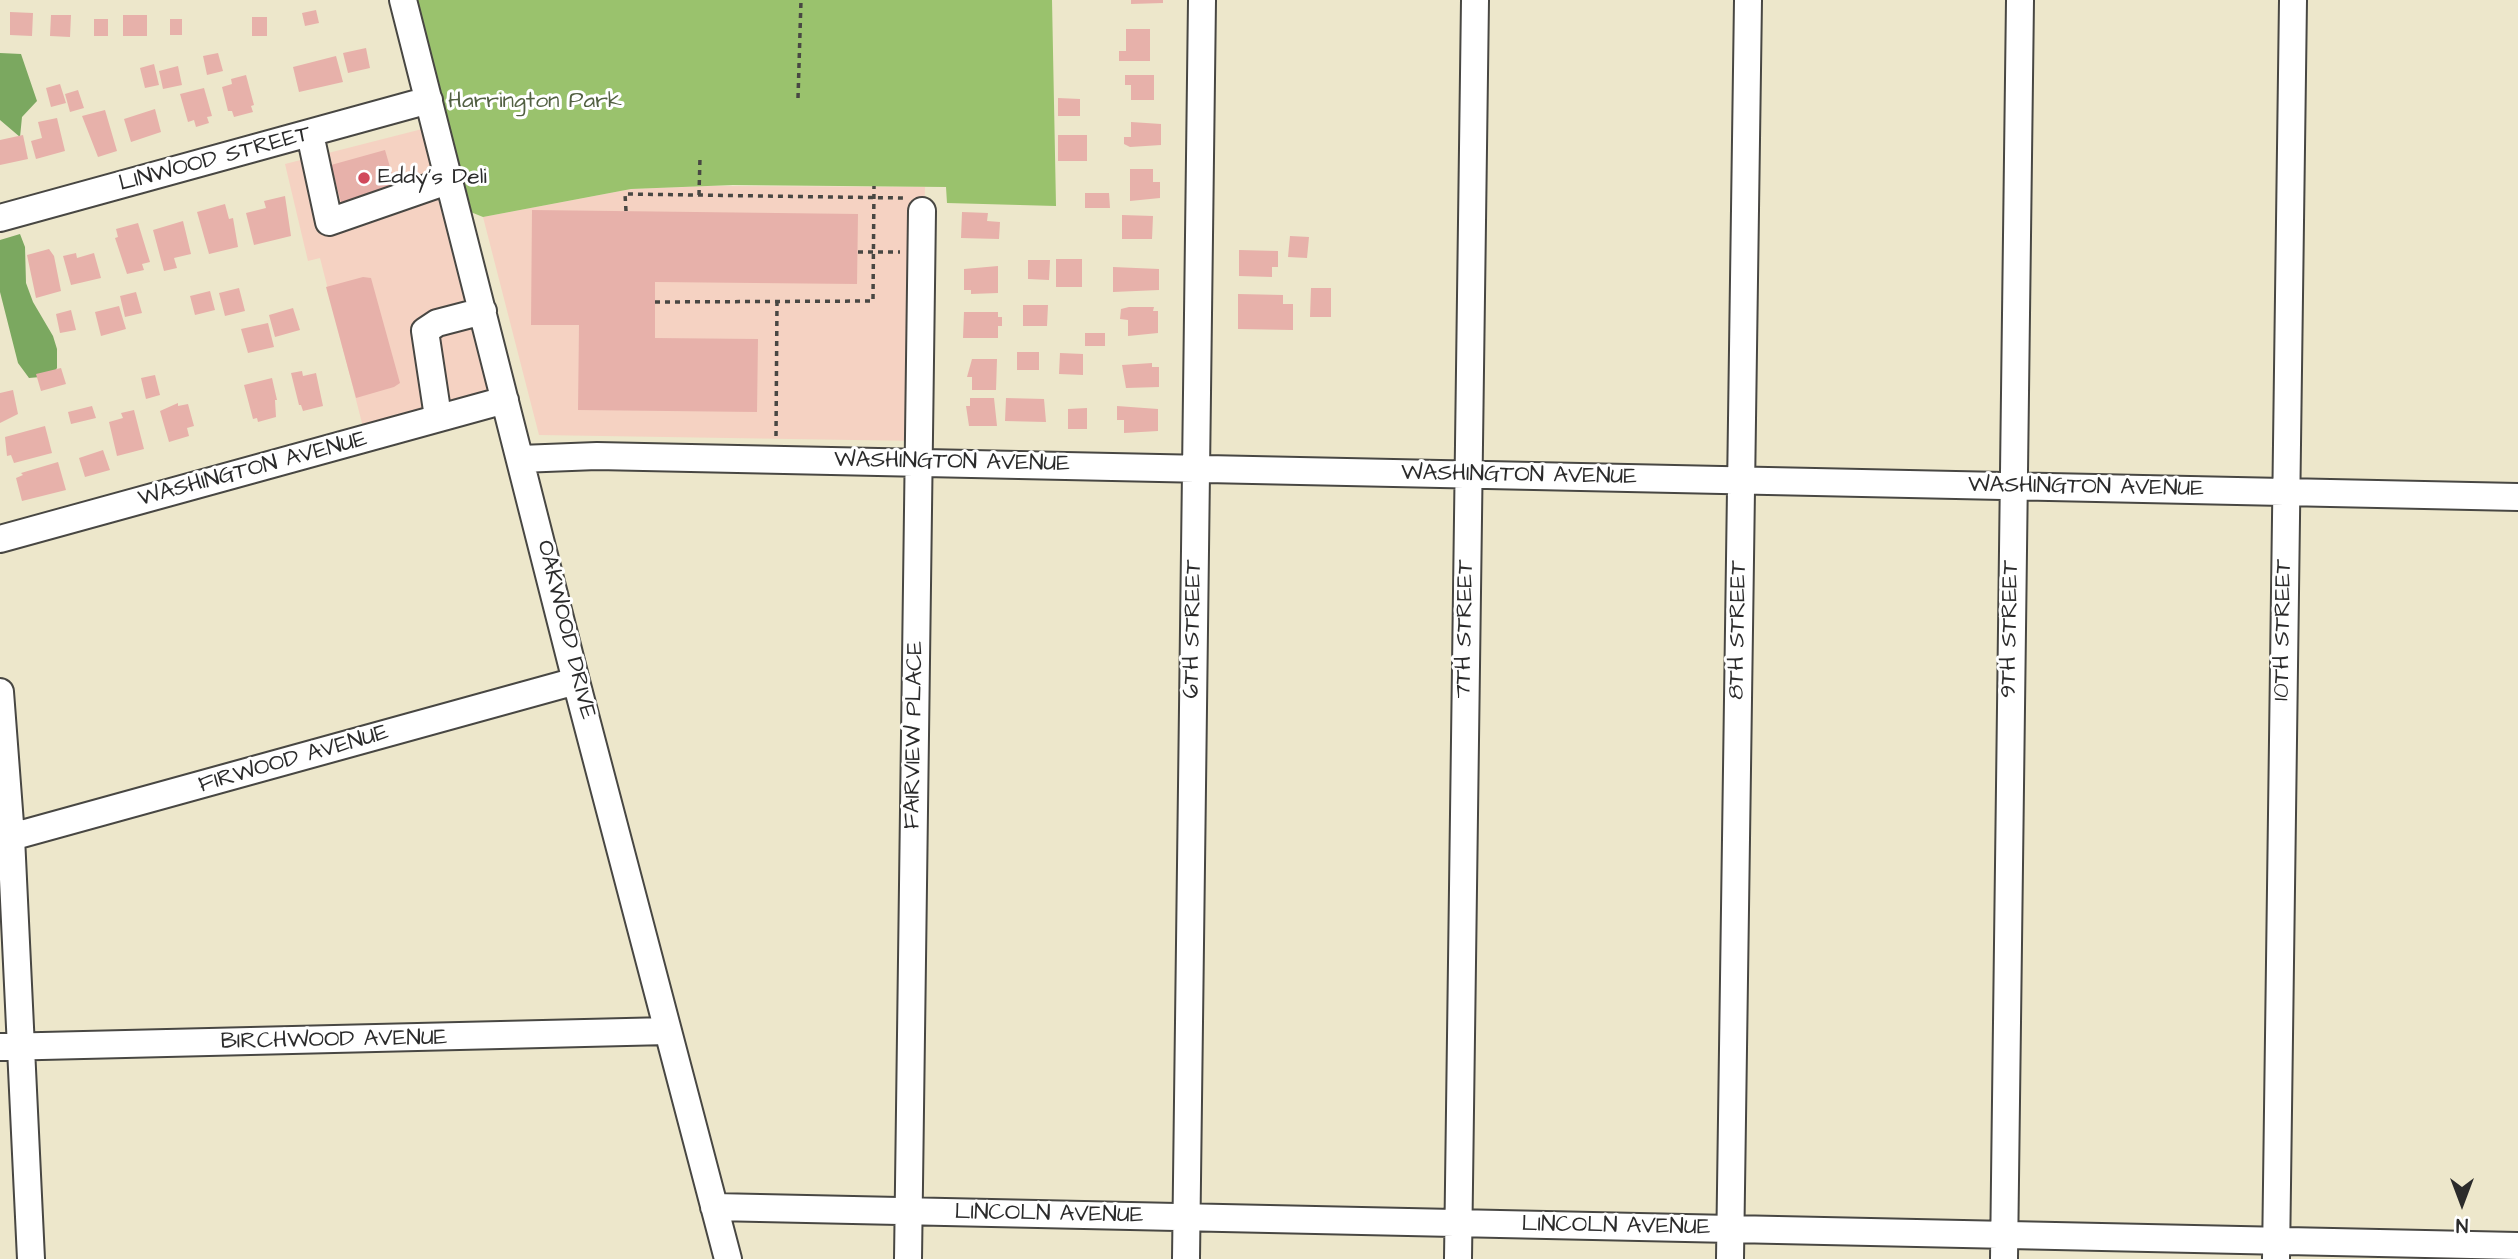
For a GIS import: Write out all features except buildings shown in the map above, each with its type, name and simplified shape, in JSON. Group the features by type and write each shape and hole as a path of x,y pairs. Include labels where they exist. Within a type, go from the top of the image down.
{"street":[{"name":"OAKWOOD DRIVE","path":"403,0 576,681 728,1259"},
{"name":"6TH STREET","path":"1186,1259 1202,0"},
{"name":"7TH STREET","path":"1458,1259 1475,0"},
{"name":"8TH STREET","path":"1730,1259 1748,0"},
{"name":"9TH STREET","path":"2005,1247 2020,0"},
{"name":"10TH STREET","path":"2276,1251 2292,0"},
{"name":"LINWOOD STREET","path":"0,218 429,100"},
{"path":"310,134 329,222 450,180"},
{"name":"FAIRVIEW PLACE","path":"908,1259 919,205"},
{"path":"438,417 425,331 437,323 483,311"},
{"name":"WASHINGTON AVENUE","path":"2,535 505,400"},
{"name":"WASHINGTON AVENUE","path":"520,459 597,456 2518,497"},
{"name":"FIRWOOD AVENUE","path":"11,837 576,681"},
{"path":"0,692 11,837 10,1047 31,1259"},
{"name":"BIRCHWOOD AVENUE","path":"10,1047 668,1031"},
{"name":"LINCOLN AVENUE","path":"714,1207 1730,1230 2005,1247 2276,1251 2518,1246"}],"path":[{"path":"798,97 801,0"},
{"path":"699,195 700,156"},
{"path":"655,302 873,301 874,186"},
{"path":"626,211 625,194 874,198 919,205"},
{"path":"858,252 902,252"},
{"path":"776,442 778,302"}],"shaded area":[{"path":"434,126 505,400 365,435 320,258 308,261 285,164"},
{"path":"713,186 925,187 917,441 539,435 483,217 631,189"}],"green space":[{"name":"Harrington Park","path":"403,0 1052,0 1056,206 947,203 946,187 733,185 631,189 483,217 456,206"},
{"path":"0,53 21,54 37,101 22,117 20,137 0,120"},
{"path":"20,234 25,247 26,283 57,349 57,368 51,376 29,378 18,363 0,292 0,240"}],"place":[{"name":"Eddy's Deli","path":"364,178"}]}
